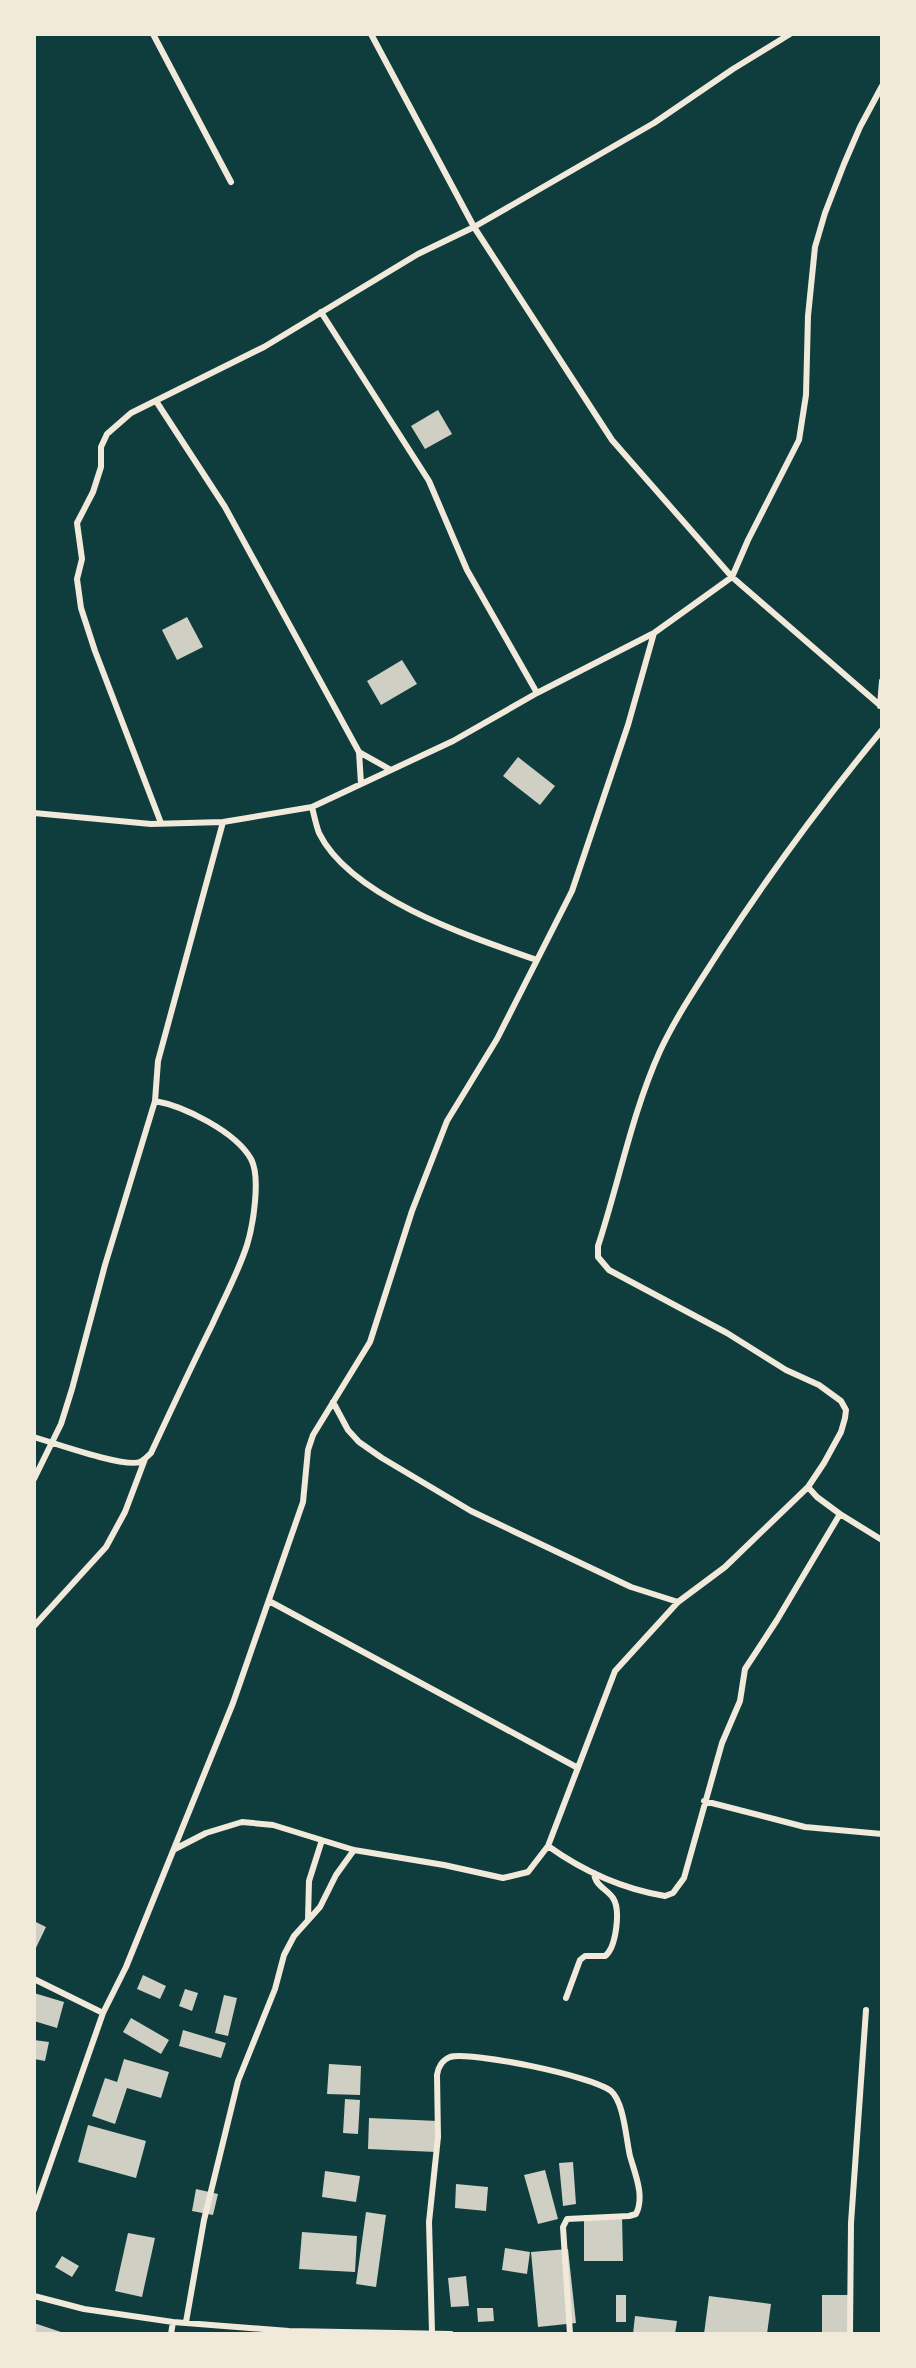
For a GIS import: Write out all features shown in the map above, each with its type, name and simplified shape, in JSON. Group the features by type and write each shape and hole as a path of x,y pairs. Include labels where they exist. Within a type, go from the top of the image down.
{"street":[{"path":"153,34 231,182"},
{"path":"371,34 474,227 612,440 732,577 881,706"},
{"path":"161,823 95,651 81,608 77,579 82,559 77,524 93,492 101,467 101,447 107,434 131,413 264,347 418,254 474,227 654,123 733,69 790,34"},
{"path":"34,813 161,823 223,822 312,807 463,736 537,693 654,633 732,577 748,540 799,440 806,395 808,316 815,247 840,174 860,127 882,86"},
{"path":"321,312 429,481 467,570 537,693"},
{"path":"156,401 225,507 359,752 361,784"},
{"path":"34,2210 103,2013 126,1967 233,1703 303,1502 311,1443 370,1342 412,1210 447,1121 497,1039 572,891 628,725 654,633"},
{"path":"881,706 882,681"},
{"path":"175,1849 206,1833 242,1822 273,1825 354,1850 444,1865 503,1878 528,1872 548,1846 615,1671 678,1602 725,1567 808,1487 824,1463 841,1432 846,1410 841,1401 819,1385 786,1370 727,1333 609,1270 598,1257 598,1246 641,1101 660,1052 683,1006 750,903 834,789 882,730"},
{"path":"359,752 390,770"},
{"path":"312,807 319,832 330,850 348,869 380,891 418,915 479,940 537,960"},
{"path":"34,1479 61,1424 105,1265 155,1101 158,1061 223,822"},
{"path":"34,1437 122,1463 139,1462 146,1458 151,1453 240,1266 253,1219 255,1181 251,1159 227,1136 191,1113 170,1104 155,1101"},
{"path":"333,1402 348,1430 359,1442 471,1511 631,1587 678,1602"},
{"path":"34,1626 106,1546 125,1512 146,1458"},
{"path":"808,1487 817,1497 840,1514 882,1540"},
{"path":"548,1846 571,1862 594,1873 652,1894 665,1896 673,1893 684,1878 722,1743 740,1701 746,1669 840,1514"},
{"path":"268,1601 578,1768"},
{"path":"704,1801 805,1827 882,1834"},
{"path":"308,1919 309,1881 322,1840"},
{"path":"186,2322 204,2220 238,2081 275,1989 284,1955 294,1936 320,1907 336,1875 354,1850"},
{"path":"566,1998 580,1960 585,1956 605,1956 610,1953 615,1934 616,1904 613,1897 596,1883 594,1873"},
{"path":"34,1979 103,2013"},
{"path":"850,2334 852,2223 866,2010"},
{"path":"432,2332 429,2222 438,2137 437,2075 438,2068 446,2059 469,2056 576,2076 597,2083 612,2092 620,2107 630,2157 639,2185 639,2208 636,2214 629,2216 567,2219 563,2227 570,2334"},
{"path":"34,2296 84,2309 172,2322 289,2331 451,2334"},
{"path":"171,2334 172,2322"}],"building":[{"path":"438,410 452,434 425,449 411,426"},
{"path":"187,617 203,647 177,660 162,630"},
{"path":"402,660 417,684 381,705 367,681"},
{"path":"518,757 555,786 540,805 503,776"},
{"path":"34,1921 46,1927 34,1952"},
{"path":"143,1975 166,1986 160,1999 137,1989"},
{"path":"185,1989 198,1993 192,2011 179,2006"},
{"path":"34,1993 64,2002 57,2028 34,2021"},
{"path":"224,1995 237,1998 228,2036 215,2033"},
{"path":"131,2018 169,2040 161,2054 123,2032"},
{"path":"183,2030 226,2043 221,2058 179,2046"},
{"path":"34,2040 49,2042 45,2061 34,2059"},
{"path":"124,2059 169,2072 161,2098 127,2088 115,2124 92,2116 105,2078 117,2082"},
{"path":"329,2064 361,2066 360,2095 327,2094"},
{"path":"345,2099 360,2100 358,2134 343,2133"},
{"path":"369,2118 438,2121 436,2152 368,2149"},
{"path":"88,2125 146,2141 136,2178 78,2162"},
{"path":"573,2162 576,2204 563,2206 559,2163"},
{"path":"545,2170 558,2219 538,2224 524,2175"},
{"path":"325,2171 360,2176 356,2202 322,2197"},
{"path":"456,2184 488,2187 486,2211 455,2208"},
{"path":"196,2189 218,2194 213,2215 192,2211"},
{"path":"366,2212 386,2215 376,2287 356,2284"},
{"path":"584,2215 622,2215 623,2261 584,2261"},
{"path":"302,2232 357,2236 355,2272 299,2269"},
{"path":"128,2233 155,2238 142,2297 115,2291"},
{"path":"505,2248 530,2252 527,2274 502,2270"},
{"path":"568,2249 576,2323 538,2327 531,2252"},
{"path":"62,2256 79,2266 72,2277 55,2267"},
{"path":"466,2276 469,2306 451,2307 448,2278"},
{"path":"616,2295 626,2295 626,2322 616,2322"},
{"path":"822,2295 849,2295 849,2334 822,2334"},
{"path":"709,2296 771,2304 767,2334 704,2334"},
{"path":"477,2308 493,2308 494,2321 478,2322"},
{"path":"635,2316 677,2321 675,2334 633,2334"},
{"path":"34,2323 64,2333 64,2334 34,2334"}]}
